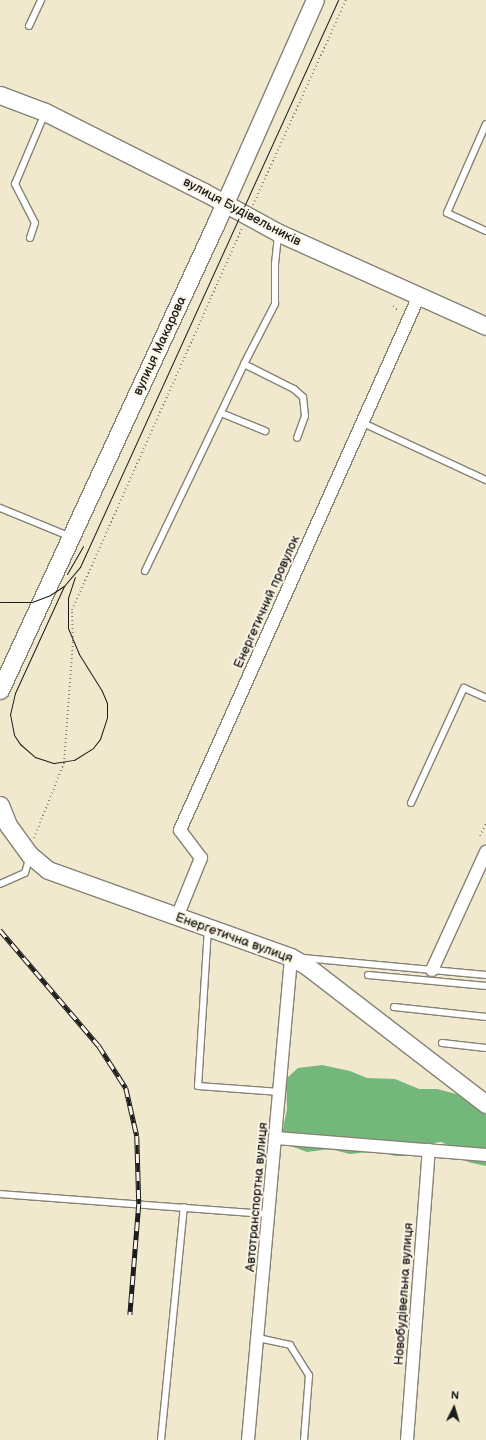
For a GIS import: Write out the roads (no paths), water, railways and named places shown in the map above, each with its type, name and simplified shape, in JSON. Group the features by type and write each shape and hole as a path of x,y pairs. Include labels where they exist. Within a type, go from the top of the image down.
{"main road":[{"name":"вулиця Макарова","path":"0,690 72,537 315,0"},
{"name":"вулиця Будівельників","path":"0,95 45,112 278,233 486,326"},
{"name":"Енергетична вулиця","path":"0,805 8,825 31,849 48,870 291,957 308,967 486,1104"}],"street":[{"name":"Енергетичний провулок","path":"177,917 201,858 180,830 419,296"},
{"path":"432,970 486,852"},
{"name":"Автотранспортна вулиця","path":"248,1440 291,957"},
{"path":"276,1138 486,1155"},
{"name":"Новобудівельна вулиця","path":"407,1440 429,1150"}],"lane":[{"path":"29,26 41,0"},
{"path":"30,238 35,223 15,184 45,112"},
{"path":"486,124 447,214 486,231"},
{"path":"145,571 244,364 275,304 275,264 278,233"},
{"path":"244,364 294,389 303,397 304,416 297,438"},
{"path":"221,413 265,431"},
{"path":"363,423 486,480"},
{"path":"0,508 72,537"},
{"path":"411,803 464,688 486,698"},
{"path":"0,884 25,873 31,849"},
{"path":"208,928 198,1086 280,1092"},
{"path":"291,957 486,975"},
{"path":"368,975 486,986"},
{"path":"394,1007 486,1017"},
{"path":"442,1043 486,1048"},
{"path":"0,1194 269,1214"},
{"path":"161,1440 184,1208"},
{"path":"258,1338 290,1344 309,1375 304,1440"}],"tram line":[{"path":"0,602 32,602 50,595 64,586 80,567 338,0"},
{"path":"67,574 83,546"},
{"path":"64,586 15,693 10,714 14,735 20,744 35,757 54,763 74,760 93,748 100,739 107,717 107,703 102,691 79,654 68,628 68,598 75,577"}],"railway":[{"path":"0,930 99,1046 126,1088 137,1136 139,1204 130,1315"}]}
